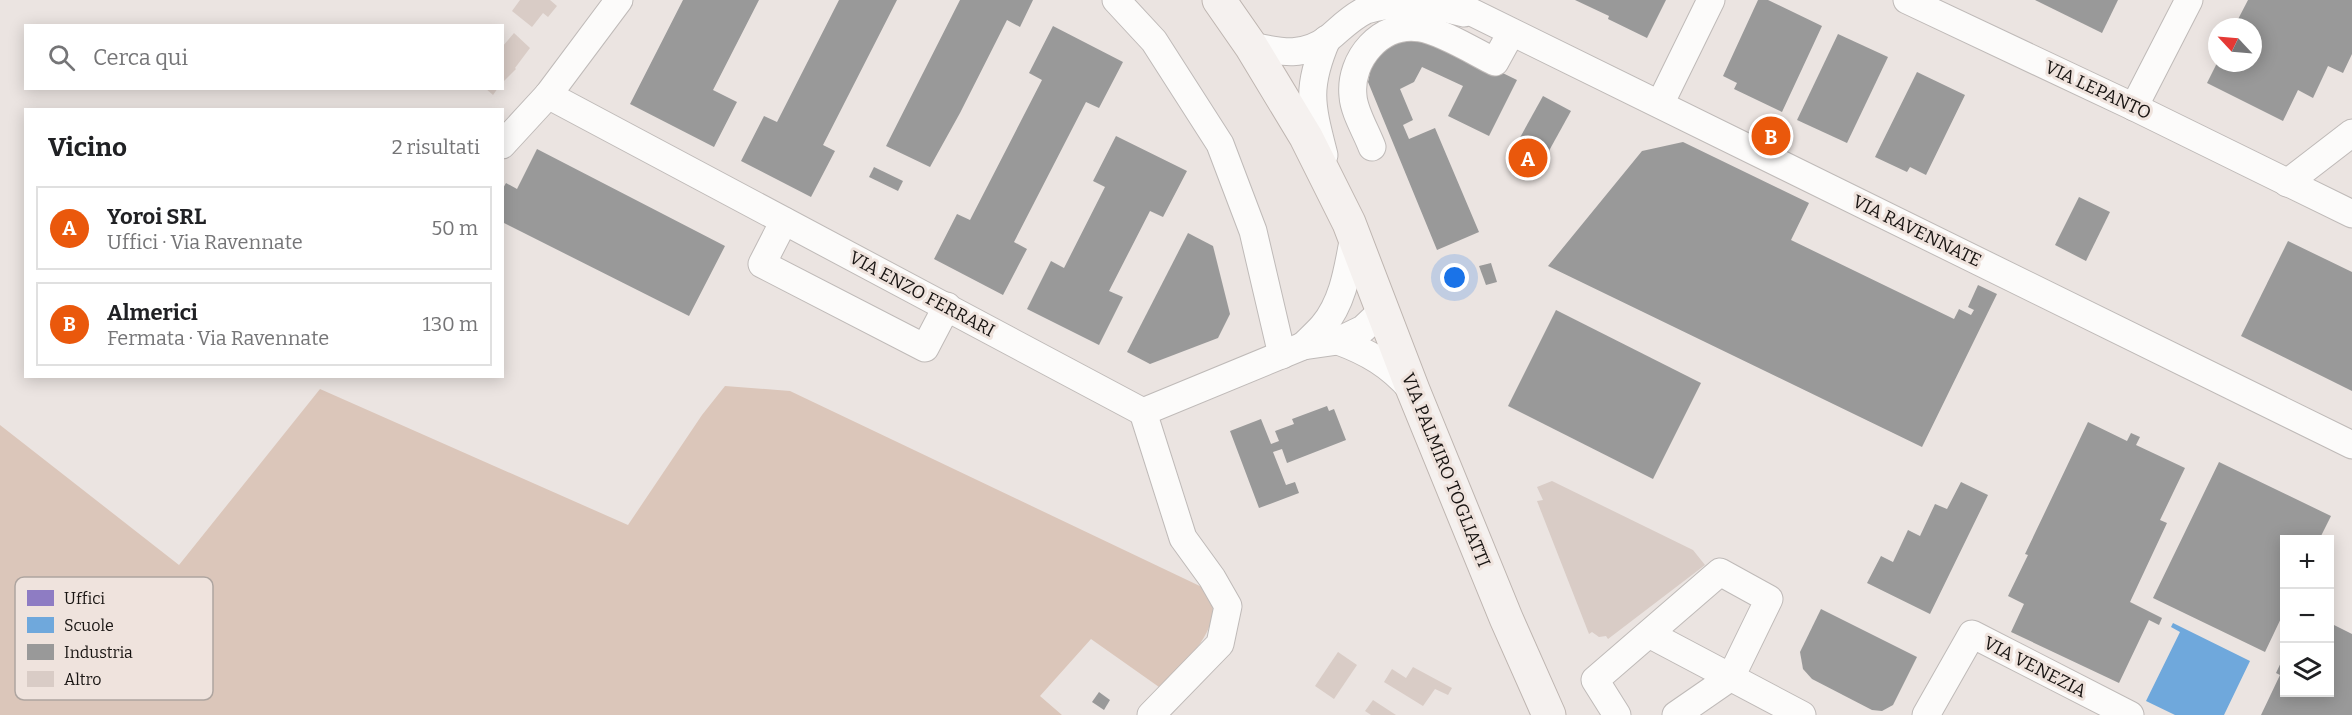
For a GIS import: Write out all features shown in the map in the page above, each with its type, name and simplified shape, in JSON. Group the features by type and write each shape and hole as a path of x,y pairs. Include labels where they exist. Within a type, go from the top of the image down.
{"main road":[{"path":"1219,0 1251,46"},
{"name":"VIA PALMIRO TOGLIATTI","path":"1251,46 1306,137 1351,230 1506,618 1549,715"}],"street":[{"path":"504,143 548,95 619,0"},
{"path":"1116,0 1154,41 1220,144 1253,231 1292,350"},
{"name":"VIA RAVENNATE","path":"1447,0 1510,33 2352,445"},
{"path":"1659,105 1711,0"},
{"name":"VIA LEPANTO","path":"1907,0 2134,106 2352,214"},
{"path":"2134,106 2189,0"},
{"name":"VIA RAVENNATE","path":"1251,46 1286,53 1305,50 1327,39 1346,22 1367,9 1391,2 1424,2 1481,18"},
{"path":"1372,147 1353,98 1352,78 1361,58 1377,39 1400,28 1423,28 1495,62 1510,33"},
{"name":"VIA RAVENNATE","path":"1312,109 1312,80 1327,39"},
{"name":"VIA ENZO FERRARI","path":"548,95 1143,412"},
{"name":"VIA PALMIRO TOGLIATTI","path":"1312,109 1326,164 1351,230"},
{"path":"2287,183 2352,133"},
{"path":"784,221 762,264 925,348 947,306"},
{"path":"1331,333 1351,230"},
{"path":"1151,715 1220,644 1228,606 1212,578 1183,538 1143,412 1331,333 1363,329 1382,311"},
{"path":"1331,333 1377,358 1394,370 1413,390"},
{"path":"1611,713 1595,680 1720,572 1769,598 1731,677 1676,715"},
{"path":"1649,634 1802,715"},
{"name":"VIA VENEZIA","path":"1926,715 1972,634 2130,715"}],"shaded area":[{"path":"725,386 790,391 1204,588 1213,610 1207,633 1193,653 1159,687 1091,639 1040,696 1062,715 0,715 0,425 179,565 320,389 628,525 702,415"}],"building: Uffici":[{"path":"1517,143 1545,158 1538,170 1510,155"}],"building: Scuole":[{"path":"2173,623 2250,661 2224,715 2175,715 2146,701 2180,632 2171,627"}],"building: Industria":[{"path":"683,0 759,0 713,90 737,102 714,147 630,104"},
{"path":"839,0 897,0 823,145 835,151 811,197 741,161 764,116 777,122"},
{"path":"960,0 1033,0 1020,27 1007,20 930,167 886,146"},
{"path":"1575,0 1666,0 1647,38"},
{"path":"1758,0 1768,0 1822,26 1782,112 1734,89 1737,83 1723,76"},
{"path":"2035,0 2118,0 2102,33"},
{"path":"2248,0 2352,0 2352,54 2343,73 2328,66 2313,98 2298,90 2283,121 2207,83 2212,72 2262,72 2262,18 2239,18"},
{"path":"1053,26 1123,62 1099,108 1086,102 1014,242 1027,249 1003,295 934,259 957,214 970,220 1042,80 1029,73"},
{"path":"1838,34 1888,57 1847,143 1797,120"},
{"path":"1405,35 1476,60 1517,80 1489,136 1448,116 1463,86 1422,67 1414,82 1400,89 1413,120 1403,125 1409,139 1435,128 1479,232 1437,250 1368,82 1373,58"},
{"path":"1917,72 1965,95 1926,175 1910,167 1907,172 1875,157"},
{"path":"1543,96 1571,111 1545,158 1517,143"},
{"path":"1116,136 1187,171 1163,217 1150,211 1109,291 1123,297 1099,345 1027,309 1051,261 1064,268 1105,187 1093,181"},
{"path":"1683,142 1809,203 1791,240 1954,319 1959,309 1971,315 1974,310 1968,307 1978,285 1997,294 1922,447 1548,266 1642,151"},
{"path":"537,149 725,246 689,316 504,223 504,186 506,183 517,189"},
{"path":"874,167 903,181 898,191 869,177"},
{"path":"2079,197 2110,212 2086,261 2055,245"},
{"path":"1188,233 1213,246 1230,314 1218,338 1150,364 1127,352"},
{"path":"2288,241 2352,272 2352,391 2241,336"},
{"path":"1491,263 1497,282 1486,285 1479,266"},
{"path":"1556,310 1701,383 1653,479 1508,406"},
{"path":"1327,406 1329,411 1334,409 1346,440 1287,463 1282,449 1273,452 1286,485 1295,482 1299,493 1259,508 1230,431 1261,419 1271,444 1279,441 1275,431 1294,424 1292,419"},
{"path":"2088,422 2127,441 2131,433 2140,437 2136,445 2185,468 2160,520 2167,523 2130,602 2162,618 2159,625 2149,620 2119,683 2011,632 2024,604 2008,596 2028,555 2025,554"},
{"path":"2219,462 2331,516 2322,535 2280,535 2280,620 2265,652 2153,598"},
{"path":"1961,482 1988,495 1930,614 1867,583 1881,556 1893,562 1908,530 1920,536 1935,504 1947,509"},
{"path":"1821,609 1917,657 1893,705 1882,711 1872,710 1812,679 1803,669 1800,652"},
{"path":"2334,625 2352,634 2352,715 2261,715 2280,675 2280,697 2334,697"},
{"path":"1099,692 1110,700 1104,710 1092,702"}],"building: Altro":[{"path":"520,0 550,0 557,6 548,17 543,13 532,27 512,11"},
{"path":"514,33 530,48 516,69 504,81 504,45"},
{"path":"487,90 497,90 493,95"},
{"path":"1552,481 1693,550 1705,565 1608,639 1606,636 1599,637 1592,632 1589,634 1537,501 1543,500 1537,487"},
{"path":"1338,652 1357,665 1334,699 1315,686"},
{"path":"1413,667 1452,688 1448,695 1435,689 1423,706 1384,682 1392,669 1406,678"},
{"path":"1373,700 1396,715 1371,715 1365,711"}],"place":[{"name":"Almerici","path":"1771,136"},
{"name":"Yoroi SRL","path":"1528,158"}]}
